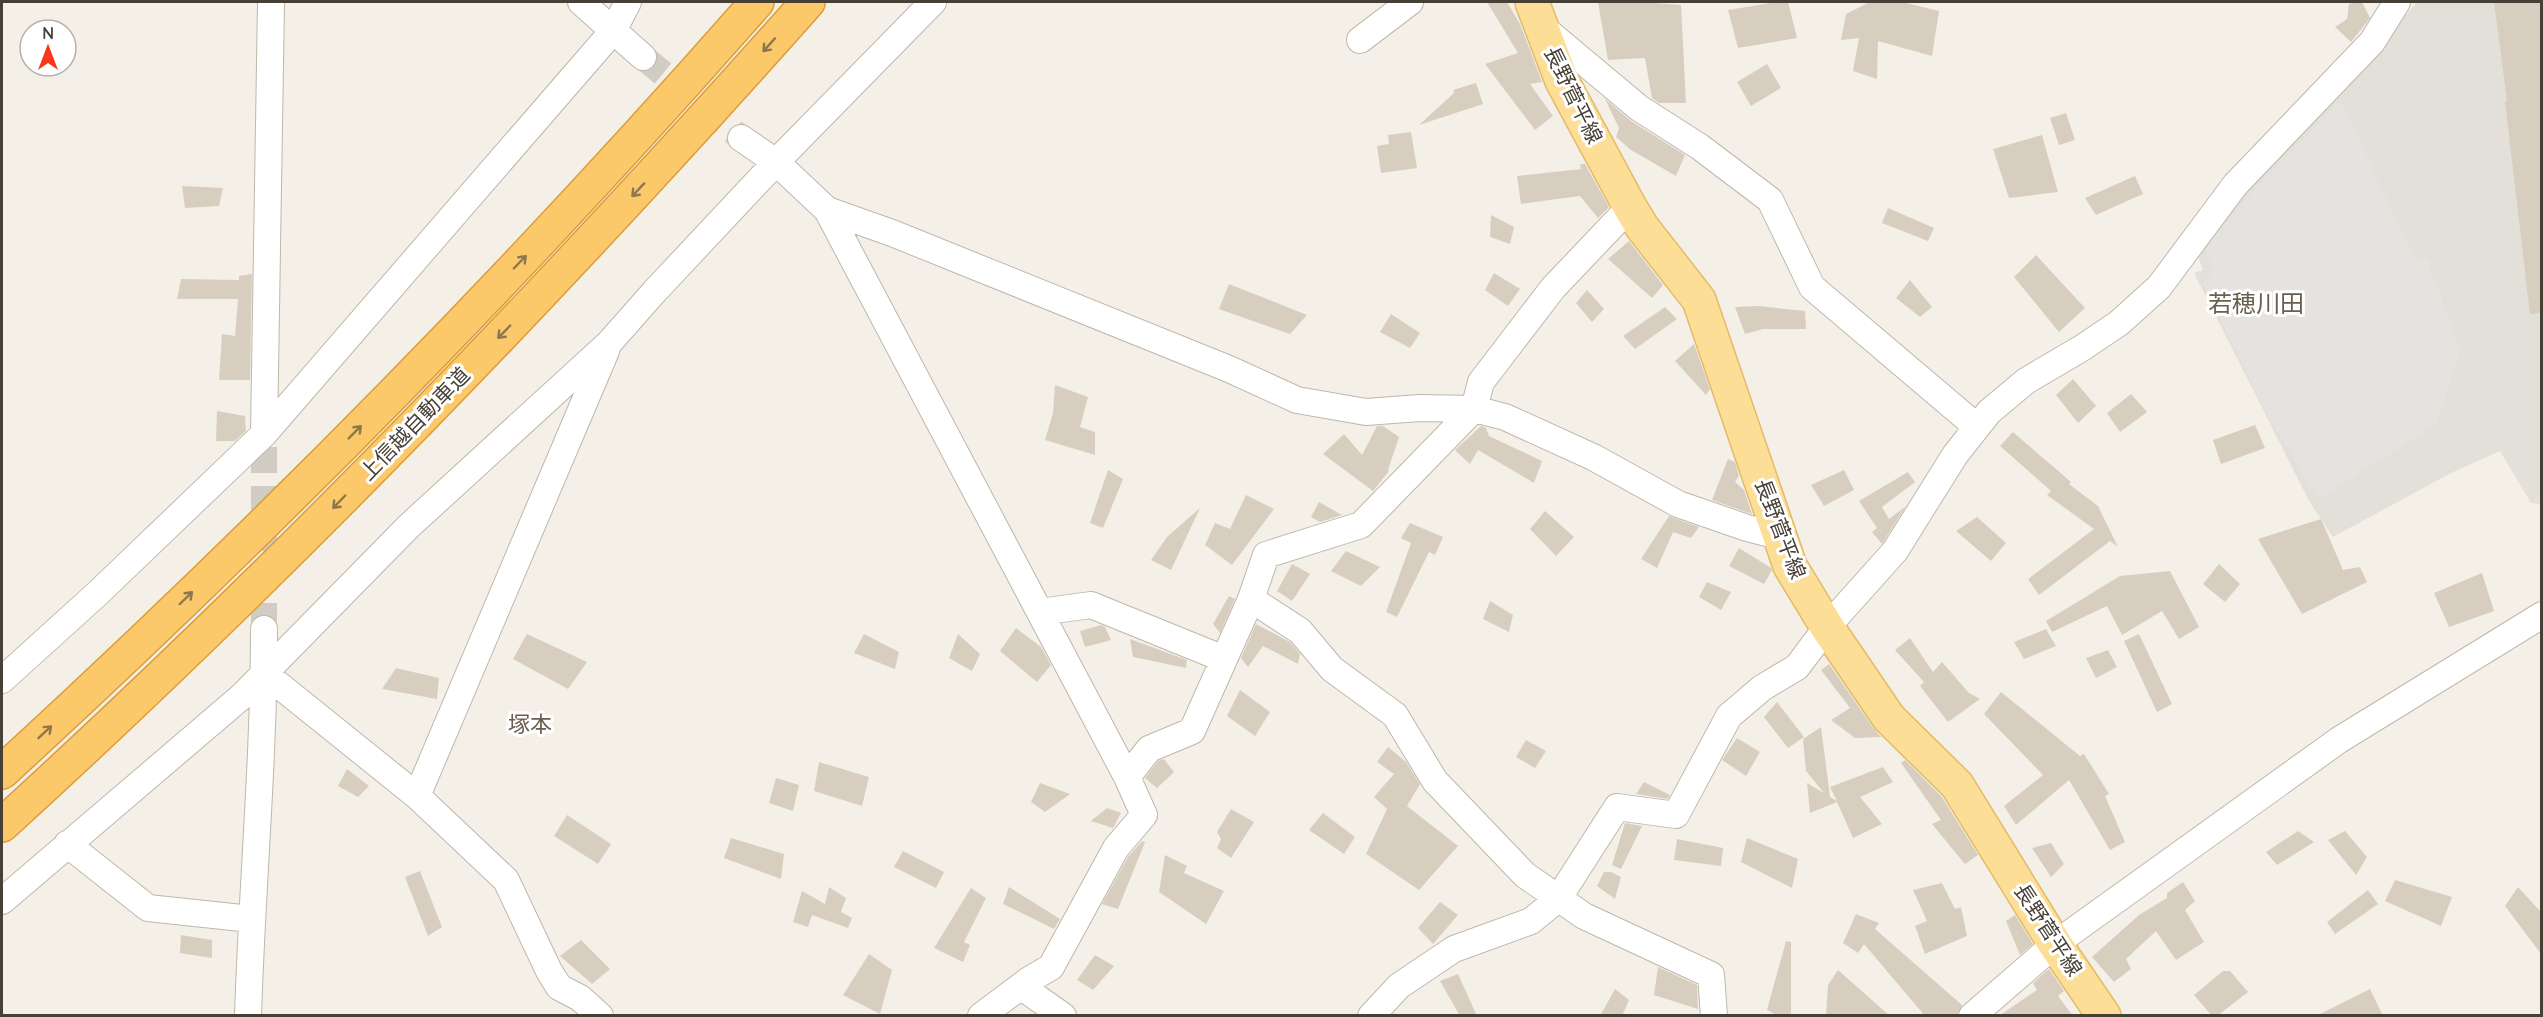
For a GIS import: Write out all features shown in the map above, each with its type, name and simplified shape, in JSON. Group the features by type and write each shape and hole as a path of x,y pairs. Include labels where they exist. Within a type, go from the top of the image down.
{"highway":[{"name":"上信越自動車道","path":"2,772 184,600 411,375 652,121 757,2"},
{"name":"上信越自動車道","path":"2,825 201,637 435,404 558,276 808,2"}],"main road":[{"name":"長野菅平線","path":"1536,14 1562,81 1630,207 1642,227 1699,300 1723,364 1778,536 1790,566 1827,627 1889,718 1957,785 2055,944 2104,1016"}],"street":[{"path":"264,434 271,2"},
{"path":"581,2 643,57"},
{"path":"2,680 98,593 264,434 613,31 628,2"},
{"path":"4,891 67,844 241,697 409,526 609,343 776,162 933,2"},
{"path":"1360,40 1410,2"},
{"path":"1371,1016 1399,986 1454,949 1531,921 1558,899 1617,807 1676,815 1729,716 1762,688 1797,668 1827,627 1895,551 1954,455 1989,412 2026,381 2119,323 2159,287 2235,185 2372,42 2397,2"},
{"path":"1536,14 1639,108 1700,147 1770,200 1812,287 1977,427"},
{"path":"741,138 776,162 827,210 1127,777 1144,814 1116,848 1052,968 1029,980 981,1016"},
{"path":"1127,777 1149,749 1192,731 1251,599 1266,555 1362,525 1474,409 1481,382 1550,293 1630,207"},
{"path":"827,210 892,233 1229,369 1297,400 1366,412 1420,408 1474,409 1515,421 1593,457 1678,504 1747,528 1778,536"},
{"path":"417,796 609,343"},
{"path":"1251,599 1300,631 1332,669 1395,715 1436,781 1525,875 1584,916 1712,975 1714,1016"},
{"path":"1040,612 1090,605 1224,659"},
{"path":"1972,1016 2055,944 2338,740 2541,615"},
{"path":"248,1016 264,673 264,629"},
{"path":"264,673 417,796 506,880 559,987 580,998 600,1016"},
{"path":"67,844 148,908 251,919"},
{"path":"1022,987 1063,1016"}],"shaded area":[{"path":"2417,2 2541,2 2541,504 2531,503 2500,451 2451,473 2333,537 2309,501 2194,273 2203,270 2197,253 2203,240 2320,113"},
{"path":"2341,101 2416,262 2427,259 2460,350 2437,424 2318,499 2263,407 2202,283 2214,271 2204,248 2265,178"}],"building":[{"path":"1487,2 1507,2 1520,24 1542,82 1530,84 1553,116 1535,130 1485,64 1518,53"},
{"path":"1598,2 1681,5 1686,103 1659,103 1652,98 1645,58 1608,60"},
{"path":"1788,2 1797,38 1738,48 1728,10"},
{"path":"1870,2 1902,2 1939,11 1932,56 1878,41 1877,79 1853,71 1859,38 1841,40 1846,14"},
{"path":"2362,2 2370,18 2351,42 2335,27 2347,19 2349,4"},
{"path":"2494,2 2541,2 2541,313 2530,314"},
{"path":"1767,64 1781,88 1751,106 1737,82"},
{"path":"1476,83 1483,104 1419,125 1454,93 1453,90"},
{"path":"1605,99 1631,121 1685,155 1676,176 1631,150 1616,137 1619,128"},
{"path":"2066,113 2075,140 2059,145 2050,118"},
{"path":"1411,132 1417,168 1381,173 1377,146 1389,144 1388,135"},
{"path":"2042,135 2058,192 2009,198 1993,149"},
{"path":"1580,164 1585,164 1609,207 1598,218 1580,196 1521,204 1517,176 1581,169"},
{"path":"2135,176 2143,194 2096,215 2085,198"},
{"path":"182,186 223,188 219,206 185,208"},
{"path":"1888,208 1934,228 1928,241 1882,223"},
{"path":"1491,215 1514,227 1510,244 1490,237"},
{"path":"1629,241 1663,285 1652,298 1608,259"},
{"path":"2036,255 2085,308 2059,332 2014,277"},
{"path":"1494,273 1520,289 1508,306 1485,290"},
{"path":"252,274 250,380 219,380 222,334 235,336 238,299 177,299 181,279 239,280 239,276"},
{"path":"1910,280 1932,307 1920,317 1896,298"},
{"path":"1229,284 1307,315 1290,334 1219,309"},
{"path":"1587,290 1604,309 1592,322 1576,303"},
{"path":"1758,306 1805,311 1806,329 1763,329 1745,334 1735,307"},
{"path":"1665,307 1677,319 1635,349 1623,336"},
{"path":"1391,314 1420,333 1410,348 1380,332"},
{"path":"1694,344 1710,389 1706,395 1675,361"},
{"path":"2073,379 2096,406 2078,423 2056,395"},
{"path":"1055,385 1088,397 1080,427 1095,432 1095,455 1045,440 1053,413"},
{"path":"2131,394 2147,412 2120,432 2107,413"},
{"path":"217,411 245,416 246,431 235,441 216,441"},
{"path":"2255,425 2265,448 2221,464 2213,440"},
{"path":"1377,426 1383,426 1399,437 1389,471 1373,491 1323,454 1344,434 1362,455"},
{"path":"1481,426 1486,428 1489,436 1542,461 1534,483 1478,450 1470,464 1455,450"},
{"path":"2013,432 2071,482 2069,484 2098,506 2118,547 2110,541 2039,595 2028,579 2094,529 2047,495 2051,491 2000,446"},
{"path":"1728,459 1735,462 1739,476 1735,482 1744,490 1752,514 1712,500"},
{"path":"1108,470 1123,479 1103,528 1090,523"},
{"path":"1844,470 1854,490 1824,506 1811,485"},
{"path":"1908,472 1915,482 1882,507 1889,519 1906,506 1882,544 1872,532 1877,528 1859,501"},
{"path":"1246,495 1274,509 1232,565 1205,545 1215,523 1230,529"},
{"path":"1319,502 1342,515 1320,522 1311,517"},
{"path":"1200,508 1171,570 1151,560 1167,537"},
{"path":"1545,511 1574,537 1556,556 1530,529"},
{"path":"1669,516 1699,527 1691,538 1673,532 1657,568 1641,559"},
{"path":"1977,517 2006,543 1991,561 1956,531"},
{"path":"2321,519 2343,570 2360,567 2367,582 2302,614 2258,539"},
{"path":"1410,523 1443,537 1435,555 1429,552 1397,617 1386,612 1411,543 1401,538"},
{"path":"1739,548 1771,568 1764,584 1729,566"},
{"path":"1346,551 1380,567 1361,586 1331,571"},
{"path":"1292,564 1310,574 1292,601 1277,591"},
{"path":"2219,564 2240,584 2225,602 2203,584"},
{"path":"2170,571 2199,627 2179,639 2162,611 2122,635 2107,606 2052,632 2046,621 2120,576"},
{"path":"2482,573 2494,611 2449,627 2434,593"},
{"path":"1707,582 1731,592 1721,610 1699,597"},
{"path":"1229,596 1235,599 1220,633 1213,624"},
{"path":"1490,601 1513,615 1509,632 1483,619"},
{"path":"1256,624 1290,642 1300,654 1298,664 1263,646 1248,667 1241,658"},
{"path":"1101,625 1105,627 1111,640 1085,647 1080,631"},
{"path":"1016,628 1041,647 1051,665 1037,682 1000,651"},
{"path":"2046,629 2056,646 2024,659 2014,642"},
{"path":"527,634 587,662 568,689 513,659"},
{"path":"864,634 899,652 895,669 854,653"},
{"path":"958,634 980,654 972,671 949,658"},
{"path":"2139,634 2172,704 2157,712 2124,641"},
{"path":"1910,638 1933,672 1942,662 1969,693 1980,699 1948,722 1920,686 1924,682 1895,650"},
{"path":"1130,639 1187,660 1186,668 1133,657"},
{"path":"2108,650 2117,667 2096,678 2086,658"},
{"path":"1829,664 1881,737 1855,738 1831,720 1850,708 1821,670"},
{"path":"396,668 439,678 437,699 382,689"},
{"path":"1240,690 1270,712 1255,736 1227,716"},
{"path":"2001,692 2080,756 2084,754 2109,794 2105,796 2125,842 2110,850 2069,780 2016,825 2004,806 2043,775 1984,714"},
{"path":"1777,702 1804,737 1788,748 1764,717"},
{"path":"1821,727 1830,797 1837,801 1830,787 1883,767 1893,782 1860,797 1882,824 1853,838 1837,802 1810,813 1807,783 1824,793 1806,771 1803,739"},
{"path":"1737,738 1760,752 1746,776 1722,760"},
{"path":"1526,740 1546,751 1535,768 1516,757"},
{"path":"1388,747 1406,762 1420,784 1407,806 1458,846 1419,890 1366,854 1387,809 1374,797 1394,774 1377,762"},
{"path":"1164,759 1174,772 1157,788 1145,778 1158,761"},
{"path":"1905,760 1942,797 1978,855 1965,864 1932,824 1941,820 1901,763"},
{"path":"819,762 869,777 862,806 814,791"},
{"path":"347,769 369,786 358,797 338,786"},
{"path":"776,778 799,785 793,811 769,803"},
{"path":"1644,782 1670,795 1668,799 1636,794"},
{"path":"1040,783 1070,794 1045,812 1031,802"},
{"path":"1107,808 1121,813 1113,828 1091,821"},
{"path":"1231,809 1254,822 1231,858 1217,848 1221,839 1217,832"},
{"path":"1323,813 1355,837 1344,854 1309,830"},
{"path":"567,815 611,844 598,864 554,836"},
{"path":"1625,823 1642,826 1621,869 1612,865"},
{"path":"2298,831 2314,842 2277,865 2266,852"},
{"path":"2345,831 2367,857 2356,875 2328,840"},
{"path":"731,838 784,854 781,879 724,858"},
{"path":"1747,838 1798,859 1792,888 1741,862"},
{"path":"1677,839 1723,848 1721,866 1674,860"},
{"path":"1142,841 1145,842 1118,909 1102,904 1128,857"},
{"path":"2051,843 2064,864 2051,877 2032,848"},
{"path":"903,851 944,872 936,888 894,867"},
{"path":"1165,855 1187,866 1184,873 1224,891 1206,924 1159,892"},
{"path":"420,871 442,927 428,936 405,877"},
{"path":"1604,872 1611,872 1621,877 1615,899 1597,886"},
{"path":"2395,880 2452,897 2441,926 2385,901"},
{"path":"2183,882 2195,901 2185,910 2204,942 2176,960 2156,931 2126,959 2131,969 2114,982 2092,957 2139,915 2167,898 2167,893"},
{"path":"1942,883 1955,909 1961,907 1967,936 1925,954 1915,926 1927,921 1913,890"},
{"path":"829,887 846,898 841,912 852,918 848,928 812,915 808,927 793,922 802,891 825,904"},
{"path":"1009,887 1060,919 1054,929 1003,904"},
{"path":"2518,887 2541,912 2541,954 2505,906"},
{"path":"971,888 986,898 964,942 970,945 963,962 934,948"},
{"path":"2368,890 2378,904 2335,934 2327,922"},
{"path":"1440,902 1458,915 1433,944 1418,928"},
{"path":"1856,914 1879,923 1875,929 1962,1005 1957,1016 1925,1016 1864,944 1858,953 1843,943"},
{"path":"2015,915 2033,944 2020,955 2006,921"},
{"path":"181,935 212,940 212,958 180,953"},
{"path":"581,940 610,969 592,984 560,956"},
{"path":"1786,941 1791,942 1791,1016 1778,1016 1767,1010"},
{"path":"869,954 892,970 880,1014 843,995"},
{"path":"1095,955 1114,966 1093,990 1077,980"},
{"path":"1658,967 1697,985 1698,1009 1654,995"},
{"path":"2049,969 2064,991 2058,996 2073,1016 1999,1016 2037,990 2033,983"},
{"path":"1838,970 1890,1016 1826,1016 1828,985"},
{"path":"2223,971 2230,971 2248,992 2217,1016 2212,1016 2194,995"},
{"path":"1458,974 1477,1016 1460,1016 1440,981"},
{"path":"1615,989 1629,1000 1622,1016 1600,1016"},
{"path":"2370,989 2383,1016 2316,1016"}],"tunnel":[{"path":"643,57 741,138"},
{"path":"264,434 264,629"}],"district":[{"name":"若穂川田","path":"2256,304"},
{"name":"塚本","path":"530,724"}]}
